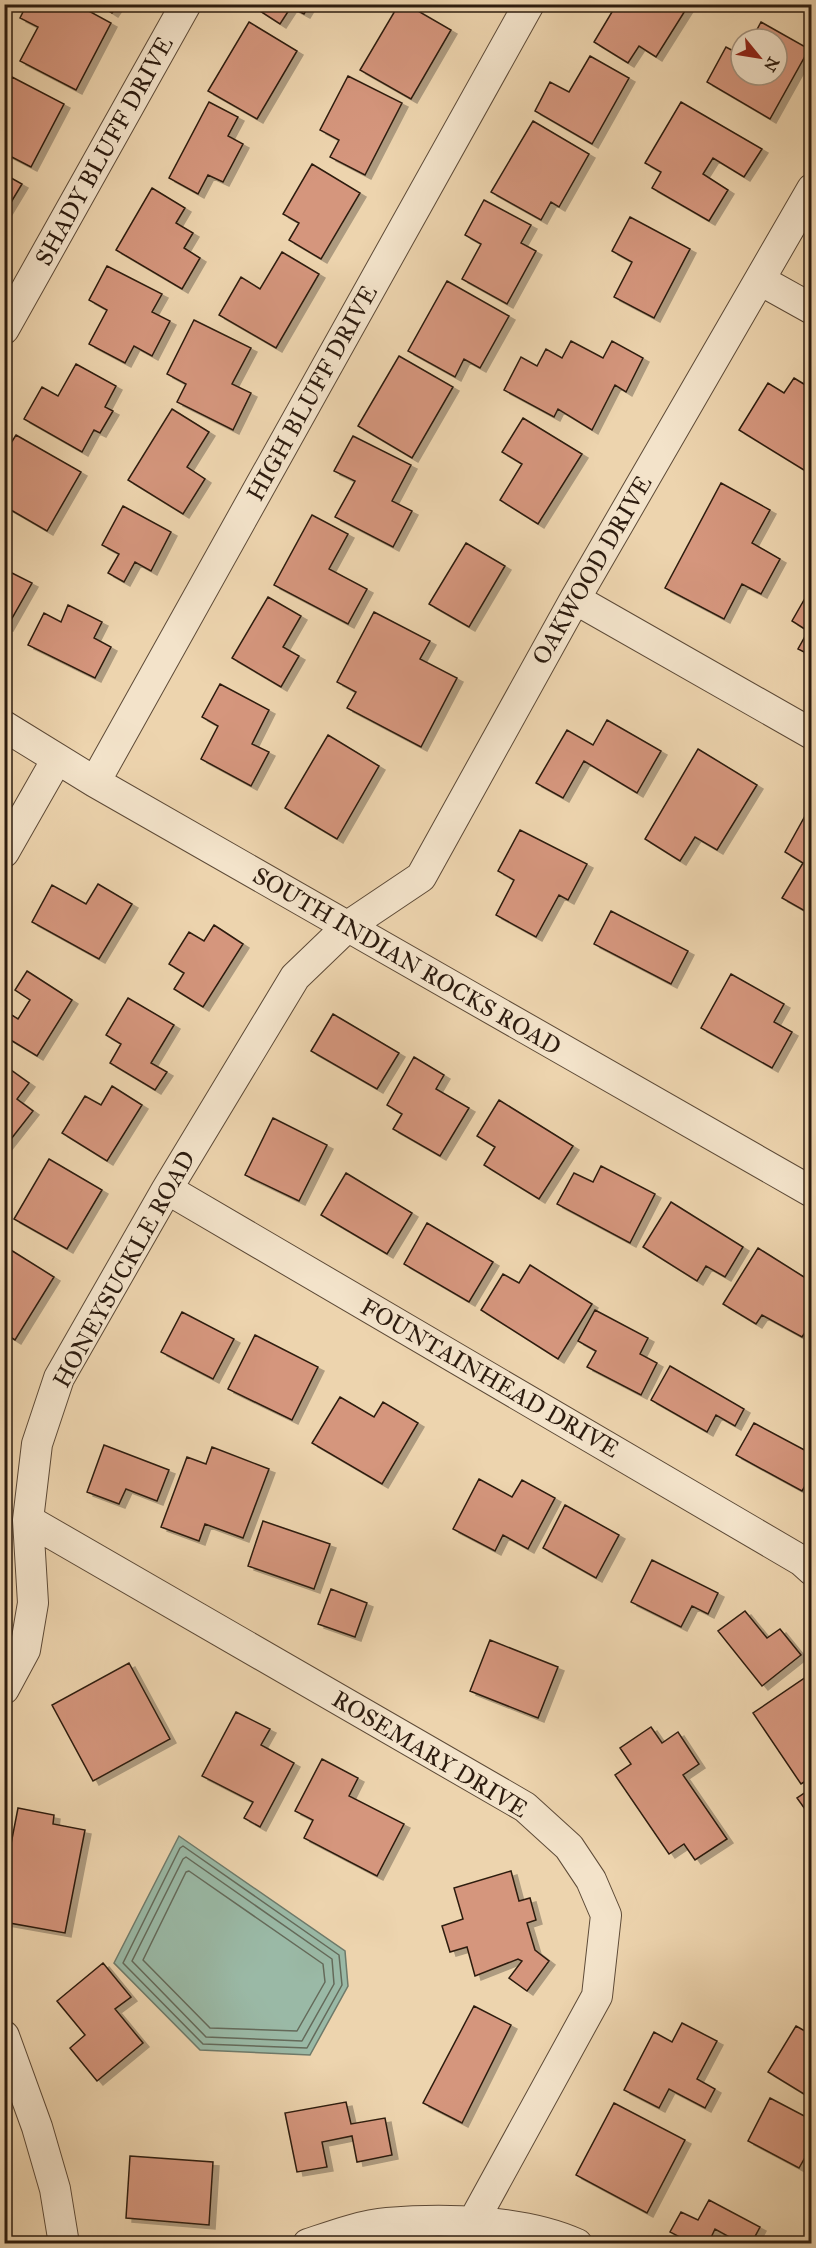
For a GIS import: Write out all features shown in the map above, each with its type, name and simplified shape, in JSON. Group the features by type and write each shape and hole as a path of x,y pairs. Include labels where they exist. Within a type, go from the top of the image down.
{"street":[{"name":"SHADY BLUFF DRIVE","path":"4,329 186,4"},
{"name":"HIGH BLUFF DRIVE","path":"95,782 529,4"},
{"name":"OAKWOOD DRIVE","path":"348,926 420,878 574,598 812,189"},
{"path":"760,280 812,309"},
{"path":"574,598 812,734"},
{"name":"SOUTH INDIAN ROCKS ROAD","path":"4,726 95,782 812,1192"},
{"path":"4,852 57,759"},
{"name":"HONEYSUCKLE ROAD","path":"4,1689 25,1650 33,1603 28,1520 37,1444 59,1378 166,1189 295,977 348,926"},
{"name":"FOUNTAINHEAD DRIVE","path":"166,1189 802,1561 812,1570"},
{"name":"ROSEMARY DRIVE","path":"28,1520 525,1807 569,1847 591,1880 606,1915 597,1996 467,2232"},
{"path":"4,2036 37,2127 55,2189 64,2244"},
{"path":"308,2244 386,2223 467,2232 557,2234 577,2244"}],"water":[{"path":"179,1836 345,1951 348,1986 310,2055 200,2050 114,1963"}],"building":[{"path":"27,4 76,4 111,23 76,90 20,61 38,27 20,18"},
{"path":"98,4 118,4 112,13"},
{"path":"249,4 310,4 304,14 291,7 280,24"},
{"path":"399,4 406,4 451,30 411,99 360,70"},
{"path":"610,4 686,4 688,6 656,57 639,46 628,63 594,42 615,7"},
{"path":"249,22 297,51 257,119 208,91"},
{"path":"761,22 770,27 758,27"},
{"path":"789,38 809,49 789,85"},
{"path":"726,47 729,49 729,87 788,87 770,119 707,82"},
{"path":"590,56 629,78 592,144 535,111 550,82 569,92"},
{"path":"348,76 402,103 365,175 330,157 339,140 320,130"},
{"path":"12,77 64,104 31,167 4,153 4,92"},
{"path":"209,102 238,117 228,136 243,144 223,182 208,175 198,194 169,178"},
{"path":"681,102 762,149 744,177 713,158 703,174 728,190 709,221 652,188 661,172 645,163"},
{"path":"533,121 589,154 559,207 551,202 541,220 491,192"},
{"path":"312,164 360,193 321,259 289,240 299,223 283,214"},
{"path":"4,174 22,184 4,214"},
{"path":"152,188 185,208 176,223 193,233 184,248 200,258 182,289 116,250"},
{"path":"484,200 531,225 521,243 536,251 507,304 462,279 481,244 465,235"},
{"path":"630,217 690,249 654,318 614,297 632,262 612,251"},
{"path":"282,252 319,274 276,348 219,315 241,277 260,289"},
{"path":"107,266 162,294 152,312 170,321 152,356 134,346 125,363 89,344 107,310 89,300"},
{"path":"447,281 509,316 480,368 464,359 455,377 408,351"},
{"path":"194,320 251,348 232,384 251,393 233,430 177,402 186,384 167,374"},
{"path":"571,341 603,358 612,341 643,358 626,392 615,385 592,430 558,409 554,417 504,390 521,357 537,366 546,349 562,358"},
{"path":"399,356 453,387 412,458 358,426"},
{"path":"76,364 116,386 105,407 113,411 100,433 94,430 82,452 24,419 42,387 58,396"},
{"path":"794,378 812,389 812,475 739,430 768,383 784,393"},
{"path":"172,409 209,432 187,467 205,479 183,514 128,480"},
{"path":"523,418 582,454 538,524 500,500 522,464 502,452"},
{"path":"16,435 81,472 47,531 4,506 4,492 10,483 4,480 4,454"},
{"path":"353,436 411,465 392,501 412,511 393,547 335,517 355,481 334,471"},
{"path":"721,483 770,510 752,543 780,559 761,594 742,584 724,619 665,588"},
{"path":"123,506 171,532 151,571 135,562 124,582 108,573 119,554 102,545"},
{"path":"312,515 348,534 329,569 367,589 348,624 274,585"},
{"path":"466,543 505,566 469,627 429,604"},
{"path":"4,569 32,583 7,627 4,626"},
{"path":"812,586 812,656 798,649 808,631 792,621"},
{"path":"268,597 301,616 283,647 299,656 281,687 232,658"},
{"path":"68,605 102,622 94,638 111,647 95,678 28,645 44,613 61,622"},
{"path":"374,612 430,641 420,659 457,678 421,747 347,708 356,692 337,682"},
{"path":"220,684 269,710 252,744 269,752 251,786 201,759 218,726 202,717"},
{"path":"607,720 661,751 637,793 584,761 563,798 536,783 567,730 593,745"},
{"path":"328,735 379,766 337,839 285,808"},
{"path":"698,749 757,785 717,850 695,837 680,861 645,839"},
{"path":"805,816 812,820 812,915 782,898 803,863 785,852"},
{"path":"520,830 587,864 568,900 559,895 536,937 496,915 514,880 498,871"},
{"path":"98,884 132,904 99,959 32,922 52,885 86,904"},
{"path":"611,911 688,951 671,984 594,944"},
{"path":"214,925 243,944 203,1007 174,989 184,973 169,964 189,932 204,941"},
{"path":"27,971 72,1000 37,1056 4,1036 4,1010 18,1019 30,1000 15,990"},
{"path":"731,974 784,1004 774,1022 792,1032 772,1068 701,1028"},
{"path":"128,998 174,1025 151,1063 167,1072 155,1090 110,1063 121,1044 106,1035"},
{"path":"333,1014 399,1053 377,1089 311,1051"},
{"path":"414,1057 444,1075 436,1089 469,1108 440,1156 393,1129 402,1114 387,1105"},
{"path":"4,1065 29,1083 17,1099 33,1111 4,1148"},
{"path":"112,1086 142,1105 107,1161 62,1133 85,1096 101,1105"},
{"path":"499,1100 573,1146 539,1199 484,1165 495,1147 477,1136"},
{"path":"273,1118 327,1145 299,1201 245,1175"},
{"path":"49,1159 102,1190 67,1249 14,1219"},
{"path":"601,1166 655,1194 630,1243 557,1204 574,1173 593,1182"},
{"path":"346,1173 412,1213 387,1254 321,1215"},
{"path":"671,1202 743,1247 725,1277 706,1266 697,1281 643,1247"},
{"path":"427,1223 493,1262 469,1302 404,1264"},
{"path":"6,1247 54,1277 15,1340 4,1333"},
{"path":"758,1248 812,1282 812,1322 802,1337 762,1315 756,1324 723,1304"},
{"path":"530,1265 592,1304 558,1359 481,1310 503,1274 519,1283"},
{"path":"595,1310 648,1338 640,1354 657,1363 641,1395 587,1367 596,1351 578,1341"},
{"path":"182,1312 234,1339 213,1379 161,1352"},
{"path":"255,1335 318,1367 292,1420 228,1389"},
{"path":"670,1366 744,1409 735,1426 716,1415 707,1432 651,1400"},
{"path":"340,1397 374,1417 383,1402 418,1423 382,1484 312,1443"},
{"path":"754,1423 812,1454 812,1475 802,1491 736,1455"},
{"path":"104,1445 169,1470 157,1501 126,1489 119,1504 87,1492"},
{"path":"212,1447 269,1469 243,1538 205,1524 199,1541 161,1527 187,1457 206,1464"},
{"path":"479,1479 512,1497 522,1480 555,1498 528,1549 503,1535 495,1551 453,1529"},
{"path":"565,1505 619,1535 596,1578 543,1548"},
{"path":"263,1521 330,1544 314,1589 248,1566"},
{"path":"652,1560 718,1593 708,1614 692,1606 681,1627 631,1602"},
{"path":"331,1589 367,1603 355,1637 318,1624"},
{"path":"745,1611 767,1638 780,1629 801,1655 762,1686 718,1631"},
{"path":"490,1640 558,1667 538,1718 470,1691"},
{"path":"129,1663 170,1739 93,1781 52,1705"},
{"path":"812,1673 812,1777 801,1784 753,1713"},
{"path":"236,1712 270,1729 261,1745 294,1763 260,1827 244,1818 253,1802 202,1776"},
{"path":"651,1727 662,1743 678,1732 699,1764 683,1775 727,1839 695,1860 684,1844 669,1854 615,1775 631,1764 620,1748"},
{"path":"322,1759 358,1778 349,1796 404,1824 377,1876 304,1838 313,1820 295,1811"},
{"path":"812,1788 812,1819 797,1798"},
{"path":"18,1808 54,1815 53,1824 85,1830 65,1933 4,1922 4,1880"},
{"path":"511,1871 519,1901 530,1898 536,1920 527,1923 535,1950 549,1961 527,1991 509,1978 522,1961 518,1959 475,1976 467,1947 450,1952 442,1926 463,1919 454,1888"},
{"path":"103,1963 131,1997 115,2009 143,2043 97,2081 70,2048 85,2035 57,2001"},
{"path":"474,2006 511,2025 462,2123 423,2103"},
{"path":"682,2023 717,2041 697,2079 715,2089 705,2108 669,2089 659,2108 624,2090 654,2032 672,2042"},
{"path":"796,2026 812,2035 812,2099 768,2072"},
{"path":"770,2098 812,2120 812,2145 799,2168 748,2141"},
{"path":"346,2102 351,2124 385,2118 392,2155 357,2162 352,2136 322,2142 327,2167 297,2172 285,2113"},
{"path":"614,2103 685,2140 647,2213 576,2175"},
{"path":"130,2156 213,2162 209,2225 126,2218"},
{"path":"709,2200 760,2227 751,2244 742,2244 715,2229 708,2244 693,2244 670,2232 681,2212 698,2220"}]}
